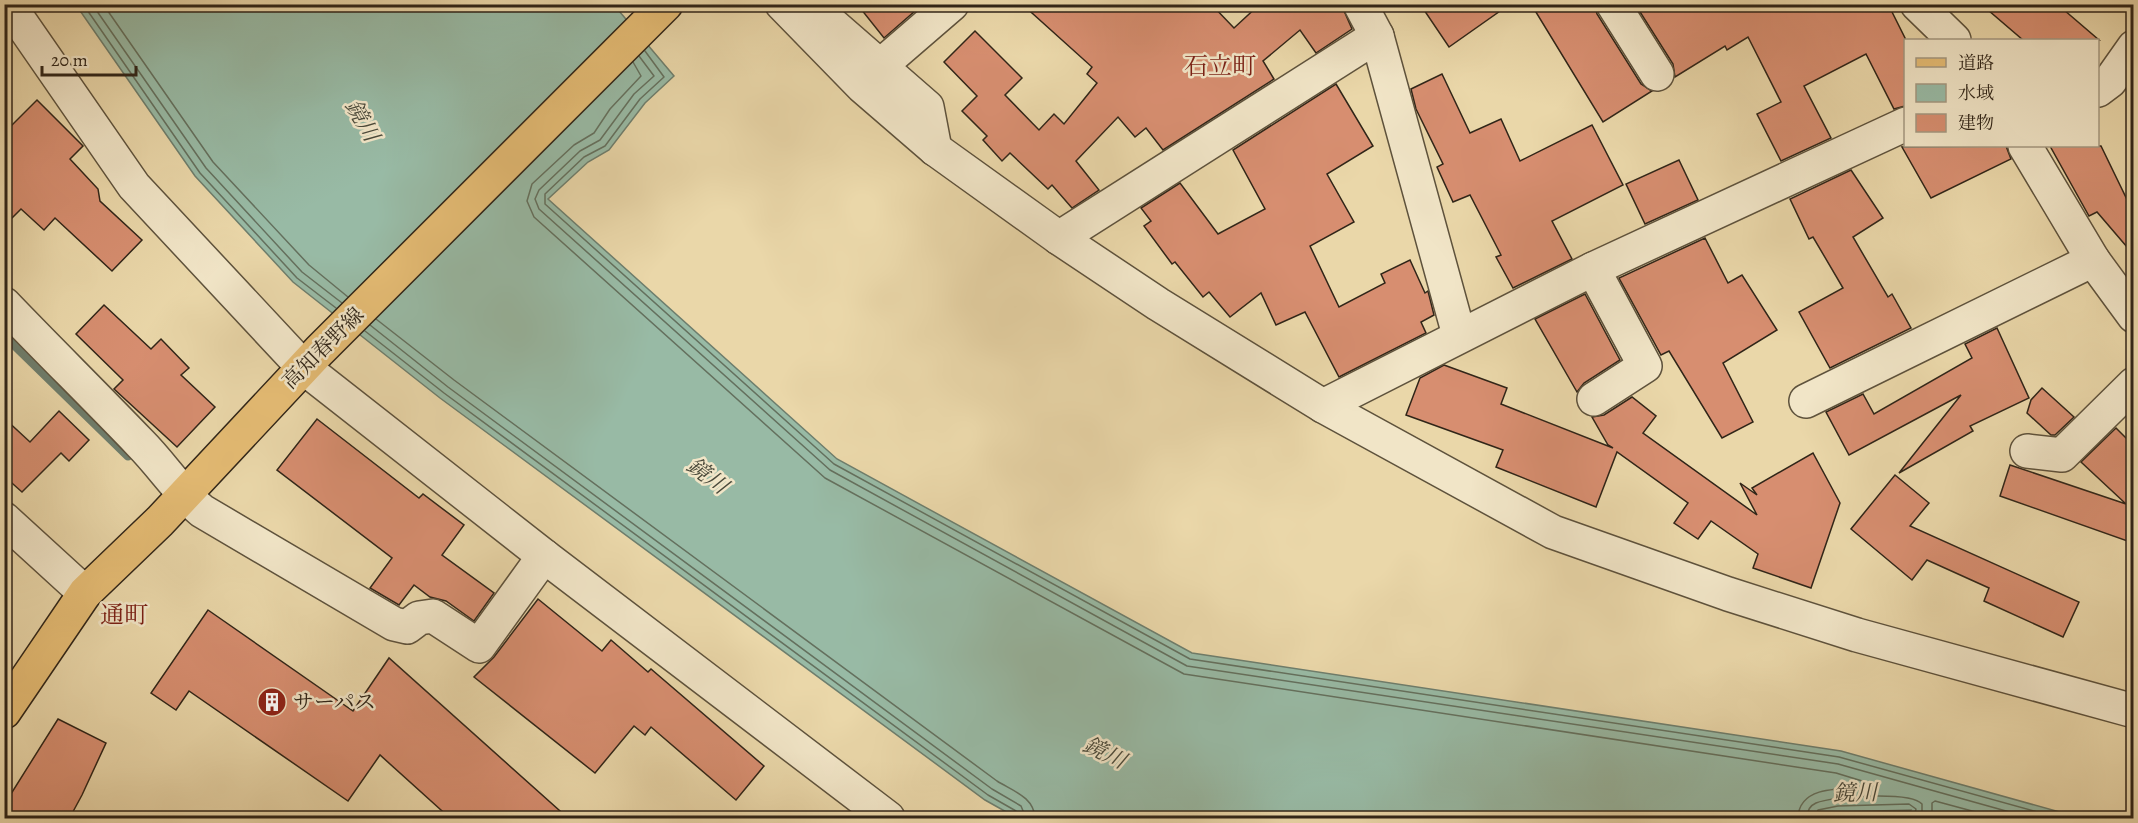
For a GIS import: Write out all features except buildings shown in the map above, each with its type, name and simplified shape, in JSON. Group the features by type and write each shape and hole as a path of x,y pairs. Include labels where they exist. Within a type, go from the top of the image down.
{"main road":[{"name":"高知春野線","path":"4,712 85,592 184,496 311,359 666,4"}],"street":[{"path":"8,4 134,186 311,359 544,556 883,817"},
{"path":"879,68 952,4"},
{"path":"1360,4 1377,36 1459,335"},
{"path":"1613,4 1657,74"},
{"path":"1917,4 1953,39"},
{"path":"784,7 811,6 879,68 927,107 935,149"},
{"path":"784,7 862,86 935,149 1059,238 1158,304 1323,406 1553,531 1728,594 1857,635 2133,711"},
{"path":"1059,238 1377,36"},
{"path":"2099,89 2110,81 2133,47"},
{"path":"1323,406 1593,269 1904,124"},
{"path":"2026,147 2093,260 2133,316"},
{"path":"1806,401 2093,260"},
{"path":"1593,269 1646,366 1594,399"},
{"path":"4,304 142,444 171,476 184,496 234,531 394,624 407,627 419,618 433,616 479,646 544,556"},
{"path":"2027,451 2062,454 2133,384"},
{"path":"4,519 85,592"}],"water":[{"name":"鏡川","path":"76,5 614,5 674,76 645,103 609,150 588,162 548,199 837,459 1192,653 1841,751 2081,818 1907,818 1911,810 1838,812 1808,818 1017,818 985,800 440,398 293,282 195,176"}],"waterway":[{"path":"4,335 128,456"}],"place":[{"name":"サーパス","path":"272,702"}],"district":[{"name":"石立町","path":"1220,66"},
{"name":"通町","path":"124,615"}]}
